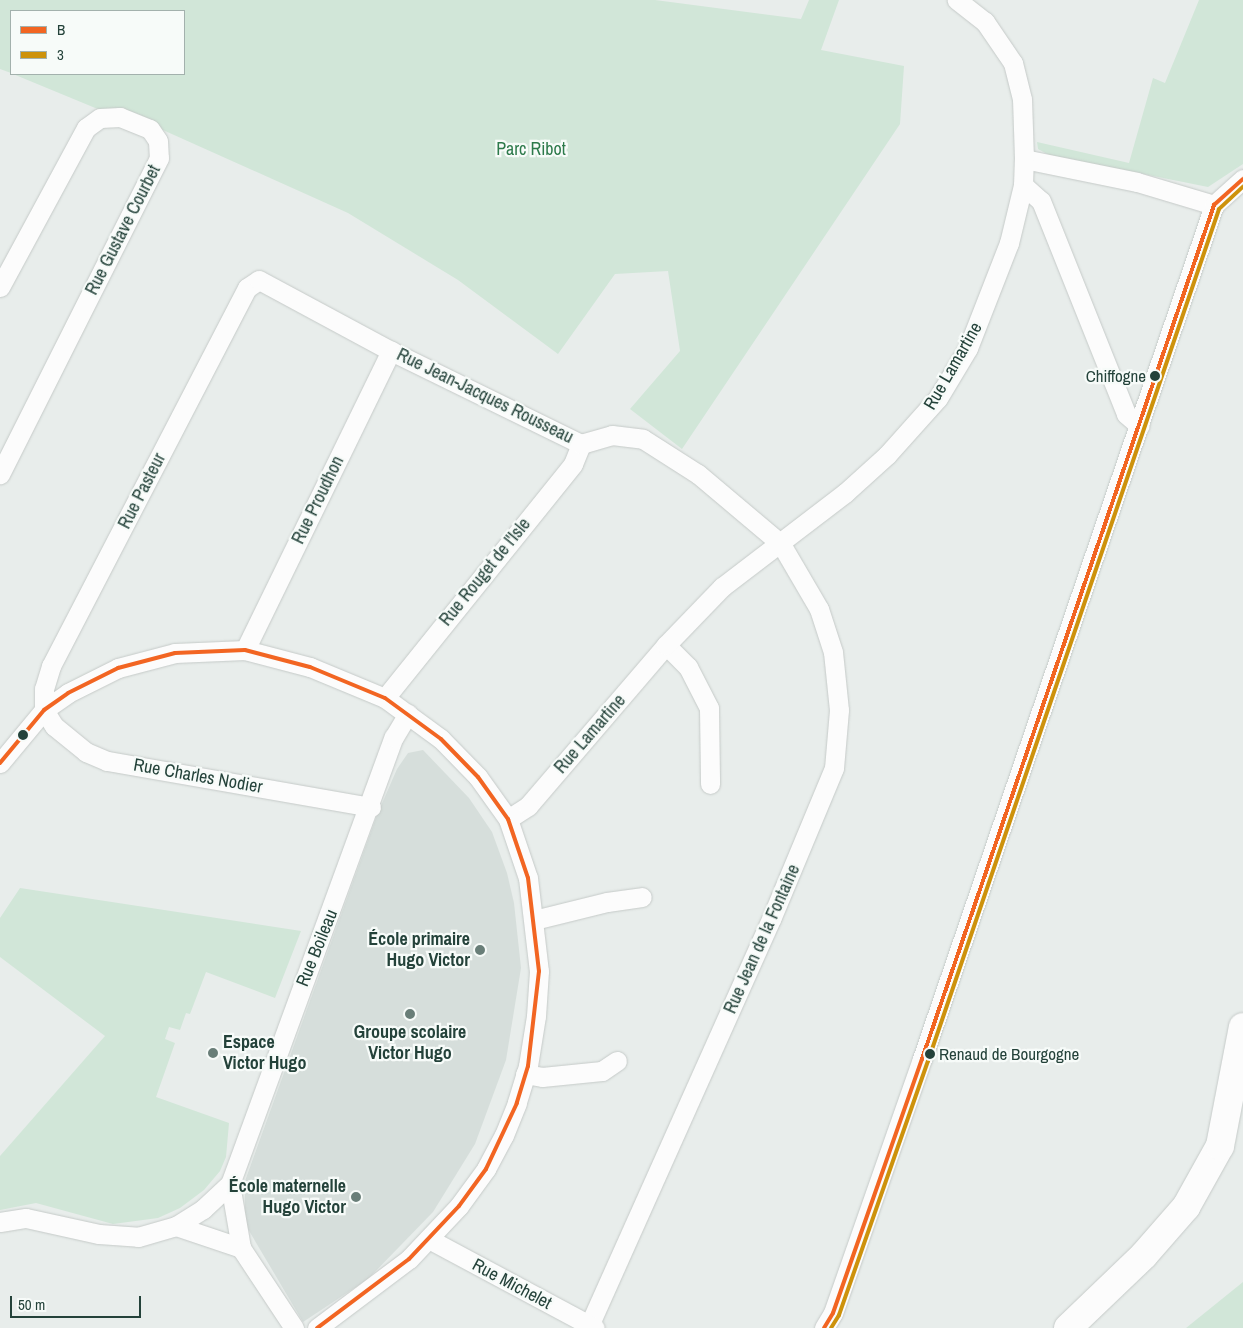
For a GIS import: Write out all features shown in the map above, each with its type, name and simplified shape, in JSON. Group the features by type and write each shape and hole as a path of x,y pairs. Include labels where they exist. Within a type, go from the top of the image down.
{"street":[{"name":"Rue Lamartine","path":"508,818 528,806 666,644 722,587 781,544 887,455 938,398 968,348 988,305 1009,243 1023,185 1024,158 1022,99 1013,63 985,22 957,0"},
{"name":"Rue Gustave Courbet","path":"0,287 86,128 100,118 120,117 150,129 158,141 159,158 0,474"},
{"path":"1024,158 1138,182 1214,205"},
{"path":"824,1328 833,1313 922,1059 1214,205 1243,179"},
{"path":"1023,185 1040,201 1126,414 1140,426"},
{"name":"Rue Jean-Jacques Rousseau","path":"259,280 392,351 581,444 612,435 643,439 698,474 781,544"},
{"name":"Rue Pasteur","path":"44,710 44,689 51,666 247,288 259,280"},
{"name":"Rue Proudhon","path":"245,650 392,351"},
{"name":"Rue Rouget de l'Isle","path":"385,698 572,464 581,444"},
{"name":"Rue Jean de la Fontaine","path":"591,1327 792,870 834,768 839,710 833,652 819,609 781,544"},
{"path":"666,644 688,667 709,708 710,784"},
{"path":"0,763 44,710 68,693 118,668 175,653 245,650 310,667 385,698 441,739 478,777 508,818 528,878 538,971 536,1016 525,1074 504,1136 486,1169 459,1206 429,1239 374,1288 317,1328"},
{"name":"Rue Charles Nodier","path":"44,710 54,726 86,752 107,761 371,807"},
{"name":"Rue Boileau","path":"0,1222 26,1218 99,1234 138,1236 176,1226 203,1209 230,1184 301,987 327,927 371,807 394,737 408,714"},
{"path":"534,920 607,902 642,897"},
{"path":"1068,1328 1144,1256 1186,1207 1220,1146 1243,1027"},
{"path":"525,1074 542,1077 602,1071 616,1061"},
{"name":"Rue Boileau","path":"230,1184 241,1248 294,1328"},
{"path":"176,1226 241,1248"},
{"name":"Rue Michelet","path":"429,1239 591,1327"}],"shaded area":[{"name":"Groupe scolaire Victor Hugo","path":"423,750 469,798 492,832 507,873 514,903 521,968 506,1060 475,1144 433,1212 368,1279 303,1322 245,1224 245,1181 377,815 397,769 408,753"}],"green space":[{"name":"Parc Ribot","path":"0,0 655,0 801,19 809,0 839,0 821,50 904,66 900,124 682,449 630,409 680,351 668,271 615,274 558,354 458,280 348,213 125,113 105,112 15,75 185,75 185,10 10,10 10,73 0,69"},
{"path":"1199,0 1243,0 1243,164 1208,187 1049,155 1038,149 1037,142 1129,163 1153,78 1165,83"},
{"path":"20,888 301,931 275,998 206,972 190,1014 186,1013 180,1030 169,1027 165,1039 175,1043 156,1097 229,1123 226,1157 220,1171 204,1190 180,1208 158,1218 113,1224 36,1203 0,1210 0,1156 105,1036 0,957 0,918"},
{"path":"1243,1282 1243,1328 1186,1328"}],"transit line":[{"name":"B","path":"824,1328 833,1313 922,1059 1214,205 1243,179"},
{"name":"3","path":"831,1328 839,1315 928,1061 1219,209 1243,187"},
{"name":"B","path":"0,763 44,710 68,693 118,668 175,653 245,650 310,667 385,698 441,739 478,777 508,819 528,878 539,971 528,1066 517,1103 486,1169 459,1206 409,1259 317,1328"}],"place":[{"name":"Chiffogne","path":"1155,376"},
{"name":"École primaire Hugo Victor","path":"480,950"},
{"name":"Groupe scolaire Victor Hugo","path":"410,1014"},
{"name":"Espace Victor Hugo","path":"213,1053"},
{"name":"Renaud de Bourgogne","path":"930,1054"},
{"name":"École maternelle Hugo Victor","path":"356,1197"}]}
